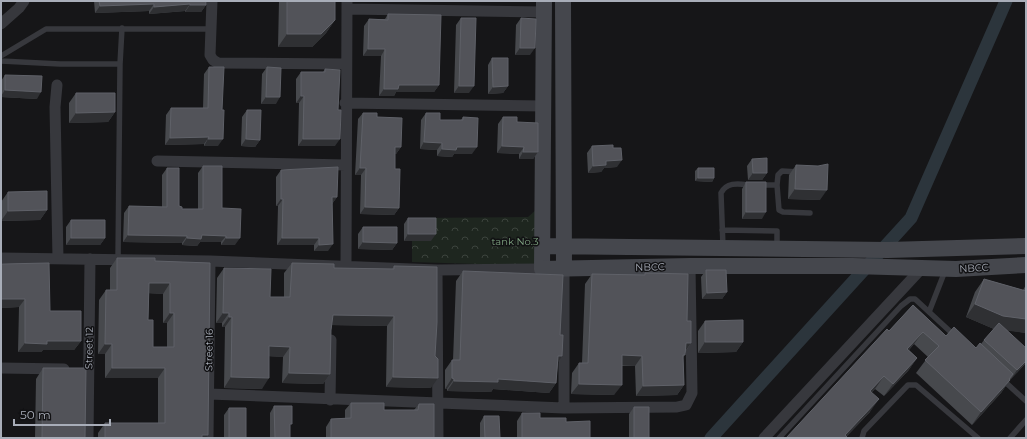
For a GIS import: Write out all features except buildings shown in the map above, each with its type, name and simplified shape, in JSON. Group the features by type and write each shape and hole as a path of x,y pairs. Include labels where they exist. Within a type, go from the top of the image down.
{"street":[{"path":"1,24 19,8 24,1"},
{"path":"212,1 210,55 213,60 218,63 346,64"},
{"path":"563,1 564,408"},
{"path":"1,258 210,261 346,265 437,270 542,269 544,6 347,5 345,103 346,265"},
{"path":"57,85 54,107 58,259"},
{"path":"345,103 543,106"},
{"path":"157,161 346,165"},
{"path":"542,246 888,250 1026,246"},
{"path":"884,267 888,250"},
{"name":"Street 12","path":"88,438 81,369 90,259"},
{"name":"Street 16","path":"208,438 210,261"},
{"name":"NBCC","path":"542,269 690,266 853,266 946,269 1026,264"},
{"path":"209,394 330,400 564,408 677,407 686,405 692,393 690,266"},
{"path":"764,438 918,268"},
{"path":"437,270 438,438"},
{"path":"330,400 331,340"},
{"path":"1,368 81,369"}],"lane":[{"path":"118,260 120,64 122,28"},
{"path":"1,56 46,29 210,29"},
{"path":"1,61 60,64 120,64"},
{"path":"804,172 782,172 778,175 777,185 779,210 783,212 810,213"},
{"path":"723,248 721,193 724,187 730,184 777,185"},
{"path":"722,230 777,231 777,248"},
{"path":"929,312 946,269"},
{"path":"779,438 901,306 910,299 915,299 960,341"},
{"path":"998,375 1026,401"},
{"path":"862,438 864,430 908,385 912,384 978,438"},
{"path":"1010,438 1026,420"}],"green space":[{"name":"tank No.3","path":"536,210 542,266 412,262 412,218 528,217"}],"waterway":[{"path":"711,438 911,218 1006,1"}]}
